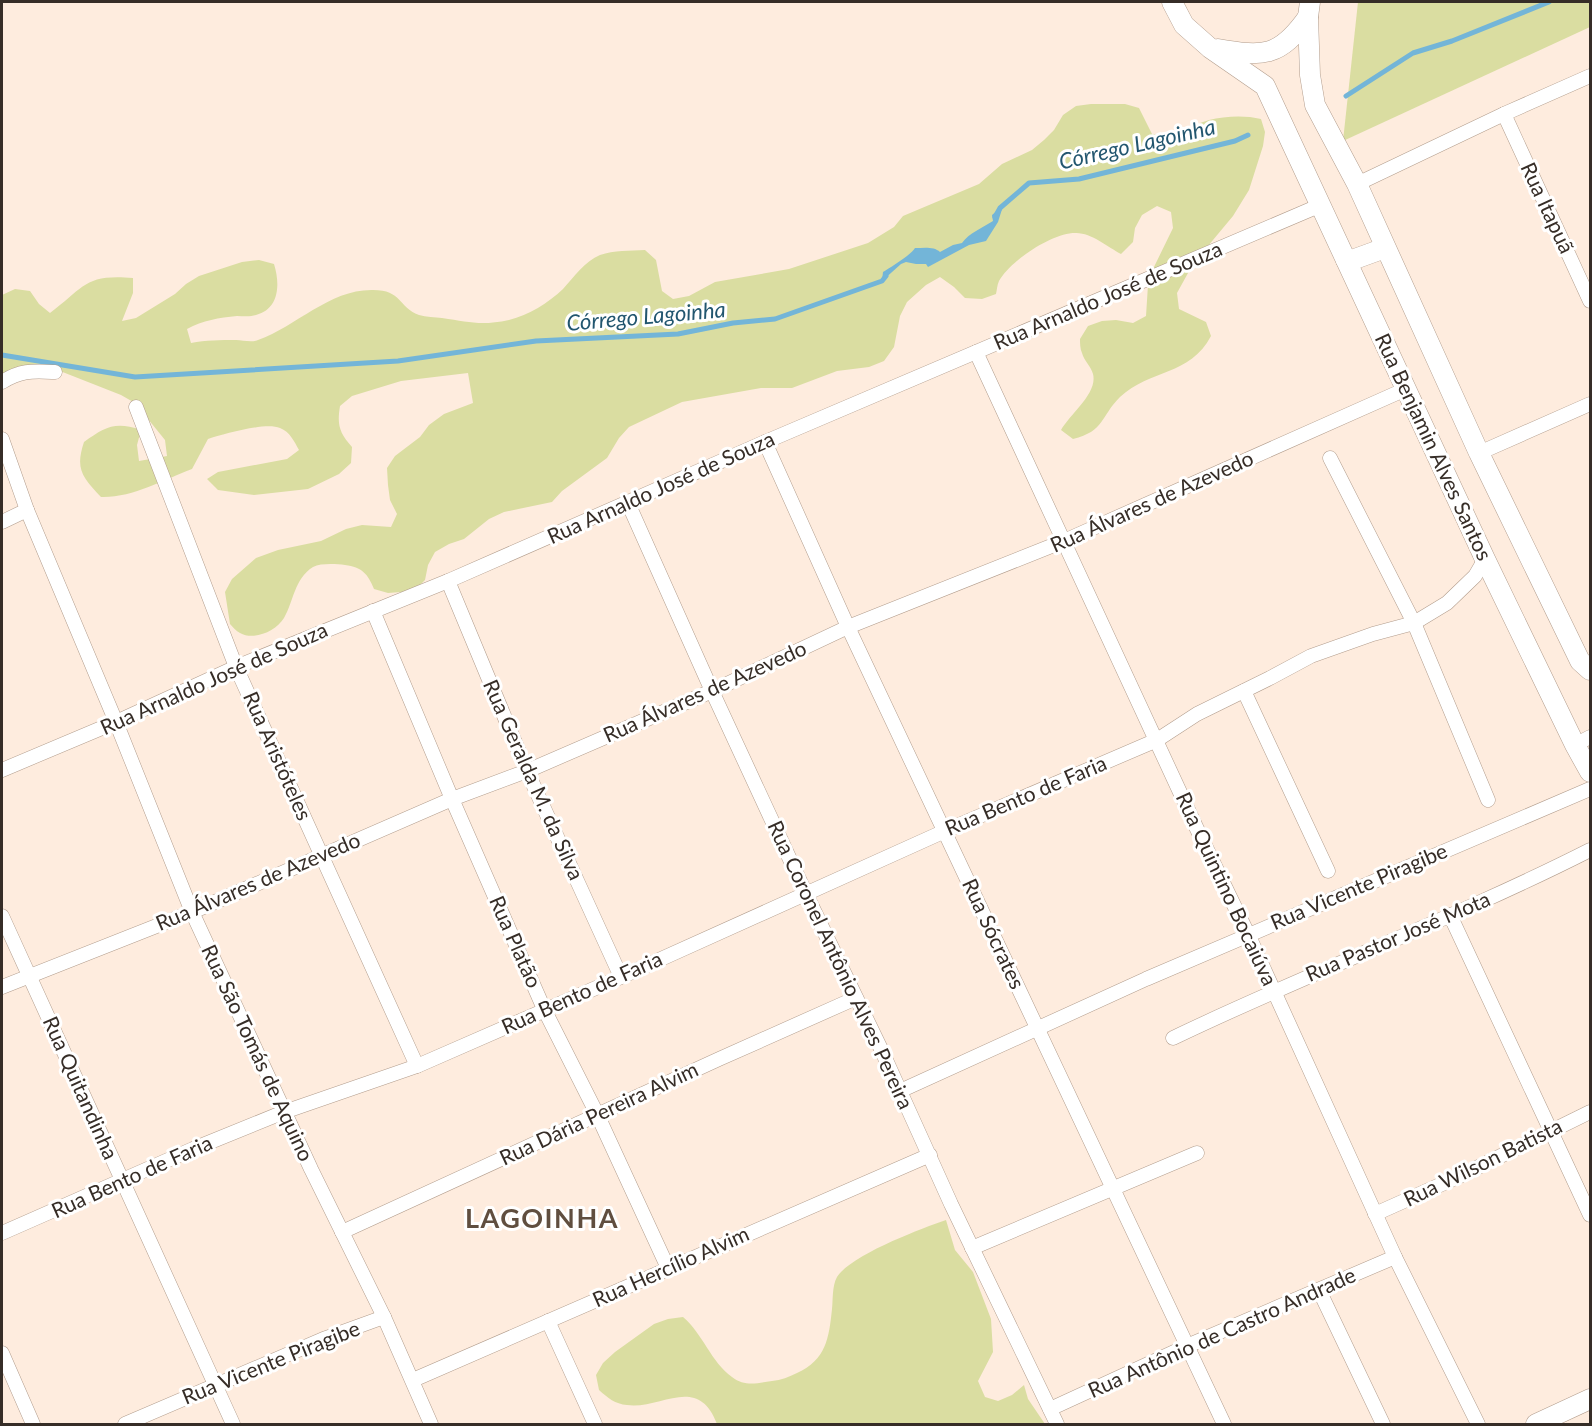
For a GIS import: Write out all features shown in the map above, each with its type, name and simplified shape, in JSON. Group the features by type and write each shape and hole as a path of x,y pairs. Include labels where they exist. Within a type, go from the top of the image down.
{"main road":[{"name":"Rua Benjamin Alves Santos","path":"1172,2 1184,25 1210,48 1265,86 1485,559 1583,741 1590,772"},
{"name":"Rua Benjamin Alves Santos","path":"1310,7 1311,84 1315,105 1357,184 1479,453 1585,665"},
{"path":"1210,48 1250,55 1275,50 1296,34 1310,7"},
{"path":"1346,260 1385,248"},
{"path":"1536,1425 1590,1399"}],"street":[{"path":"1357,184 1590,76"},
{"name":"Rua Itapuã","path":"1504,114 1590,302"},
{"name":"Rua Arnaldo José de Souza","path":"2,770 116,722 236,667 448,581 765,442 1321,205"},
{"name":"Rua Quintino Bocaiúva","path":"976,352 1274,990 1395,1257 1478,1425"},
{"path":"2,382 14,375 30,371 55,372"},
{"name":"Rua Álvares de Azevedo","path":"2,987 192,912 452,799 526,771 712,691 848,627 1064,541 1406,389"},
{"path":"1479,453 1590,404"},
{"name":"Rua Aristóteles","path":"136,407 236,667 417,1066"},
{"name":"Rua São Tomás de Aquino","path":"2,439 27,510 116,722 192,912 284,1112 384,1317 431,1425"},
{"name":"Rua Sócrates","path":"765,442 848,627 1224,1425"},
{"path":"1330,458 1414,623 1488,800"},
{"name":"Rua Coronel Antônio Alves Pereira","path":"628,503 806,894 1057,1425"},
{"path":"2,522 27,510"},
{"name":"Rua Bento de Faria","path":"2,1233 284,1112 417,1066 945,831 1157,740 1197,714 1311,656 1373,634 1414,623 1447,603 1475,576 1485,559"},
{"name":"Rua Geralda M. da Silva","path":"448,581 526,771 621,977"},
{"name":"Rua Platão","path":"373,611 544,1009 597,1114 668,1268"},
{"path":"1244,691 1328,871"},
{"name":"Rua Vicente Piragibe","path":"900,1091 1037,1027 1248,934 1590,789"},
{"name":"Rua Pastor José Mota","path":"1173,1038 1274,990 1361,955 1511,889 1590,850"},
{"path":"1450,915 1590,1215"},
{"name":"Rua Quitandinha","path":"2,916 233,1425"},
{"name":"Rua Dária Pereira Alvim","path":"342,1232 856,998"},
{"name":"Rua Wilson Batista","path":"1375,1214 1460,1176 1590,1112"},
{"path":"972,1248 1197,1153"},
{"name":"Rua Hercílio Alvim","path":"412,1380 930,1155"},
{"name":"Rua Antônio de Castro Andrade","path":"1050,1409 1187,1346 1395,1257"},
{"path":"1319,1290 1383,1425"},
{"name":"Rua Vicente Piragibe","path":"125,1425 326,1338 384,1317"},
{"path":"548,1321 595,1425"},
{"path":"2,1353 33,1425"}],"green space":[{"path":"1358,2 1590,2 1590,27 1343,141"},
{"path":"1125,104 1139,108 1152,134 1176,134 1209,120 1235,116 1261,119 1265,132 1249,190 1233,216 1193,264 1177,293 1179,309 1206,322 1211,336 1192,358 1132,388 1120,397 1097,427 1073,439 1061,430 1087,396 1093,381 1092,371 1081,351 1080,339 1088,326 1102,321 1116,320 1133,323 1146,316 1148,285 1153,269 1173,228 1171,212 1157,206 1142,215 1135,228 1133,242 1121,254 1087,235 1066,234 1044,243 1022,257 1004,273 999,281 996,294 982,299 965,298 940,277 926,285 907,302 900,316 894,347 884,361 869,367 837,371 792,388 761,388 682,402 629,427 607,458 562,491 552,502 504,512 489,519 464,539 435,552 428,565 425,580 414,591 388,593 374,589 364,572 356,567 329,564 313,567 298,584 280,623 270,631 252,636 240,633 230,624 225,592 232,579 256,558 278,550 321,541 346,529 362,525 391,527 397,514 390,500 387,468 395,456 420,437 429,425 444,414 473,403 468,373 401,381 352,396 340,406 339,418 344,437 352,447 351,463 339,474 308,489 254,495 218,490 207,479 218,472 287,459 299,450 286,432 280,428 265,426 208,439 192,469 159,483 113,497 101,497 85,478 80,466 84,442 104,429 117,426 132,427 141,430 137,445 139,461 167,456 165,440 135,403 121,395 60,371 12,371 2,374 2,295 15,289 30,291 39,304 50,313 79,289 94,280 117,277 133,278 133,293 122,321 136,318 199,276 242,262 259,260 274,264 276,271 276,294 270,307 254,316 217,319 193,326 187,329 191,343 219,340 255,341 342,295 357,291 373,290 389,293 412,312 422,316 475,323 509,320 538,308 563,289 585,265 600,255 616,251 645,250 656,260 662,291 673,299 689,296 715,282 789,269 868,243 894,227 903,216 979,184 1002,164 1032,150 1054,130 1063,115 1076,106"},
{"path":"946,1220 955,1250 973,1272 991,1319 993,1352 978,1381 985,1397 998,1401 1012,1395 1024,1385 1028,1399 1045,1424 717,1424 709,1409 700,1400 677,1397 640,1405 627,1405 612,1400 599,1390 596,1375 603,1363 615,1352 654,1324 683,1317 696,1331 718,1364 737,1380 756,1383 779,1380 797,1373 814,1362 824,1347 837,1277 856,1260 871,1252"}],"water":[{"path":"1003,206 998,222 986,241 969,245 928,267 926,264 906,262 882,281 883,272 915,248 932,248 940,252 962,243 972,233 993,221 992,215"}],"waterway":[{"name":"Córrego Lagoinha","path":"1346,96 1413,53 1452,41 1549,2"},
{"name":"Córrego Lagoinha","path":"995,217 1000,208 1029,183 1079,179 1235,141 1248,135"},
{"name":"Córrego Lagoinha","path":"2,355 135,377 398,361 536,341 678,334 733,323 775,319 882,281 886,276"}],"district":[{"name":"LAGOINHA","path":"542,1219"}]}
